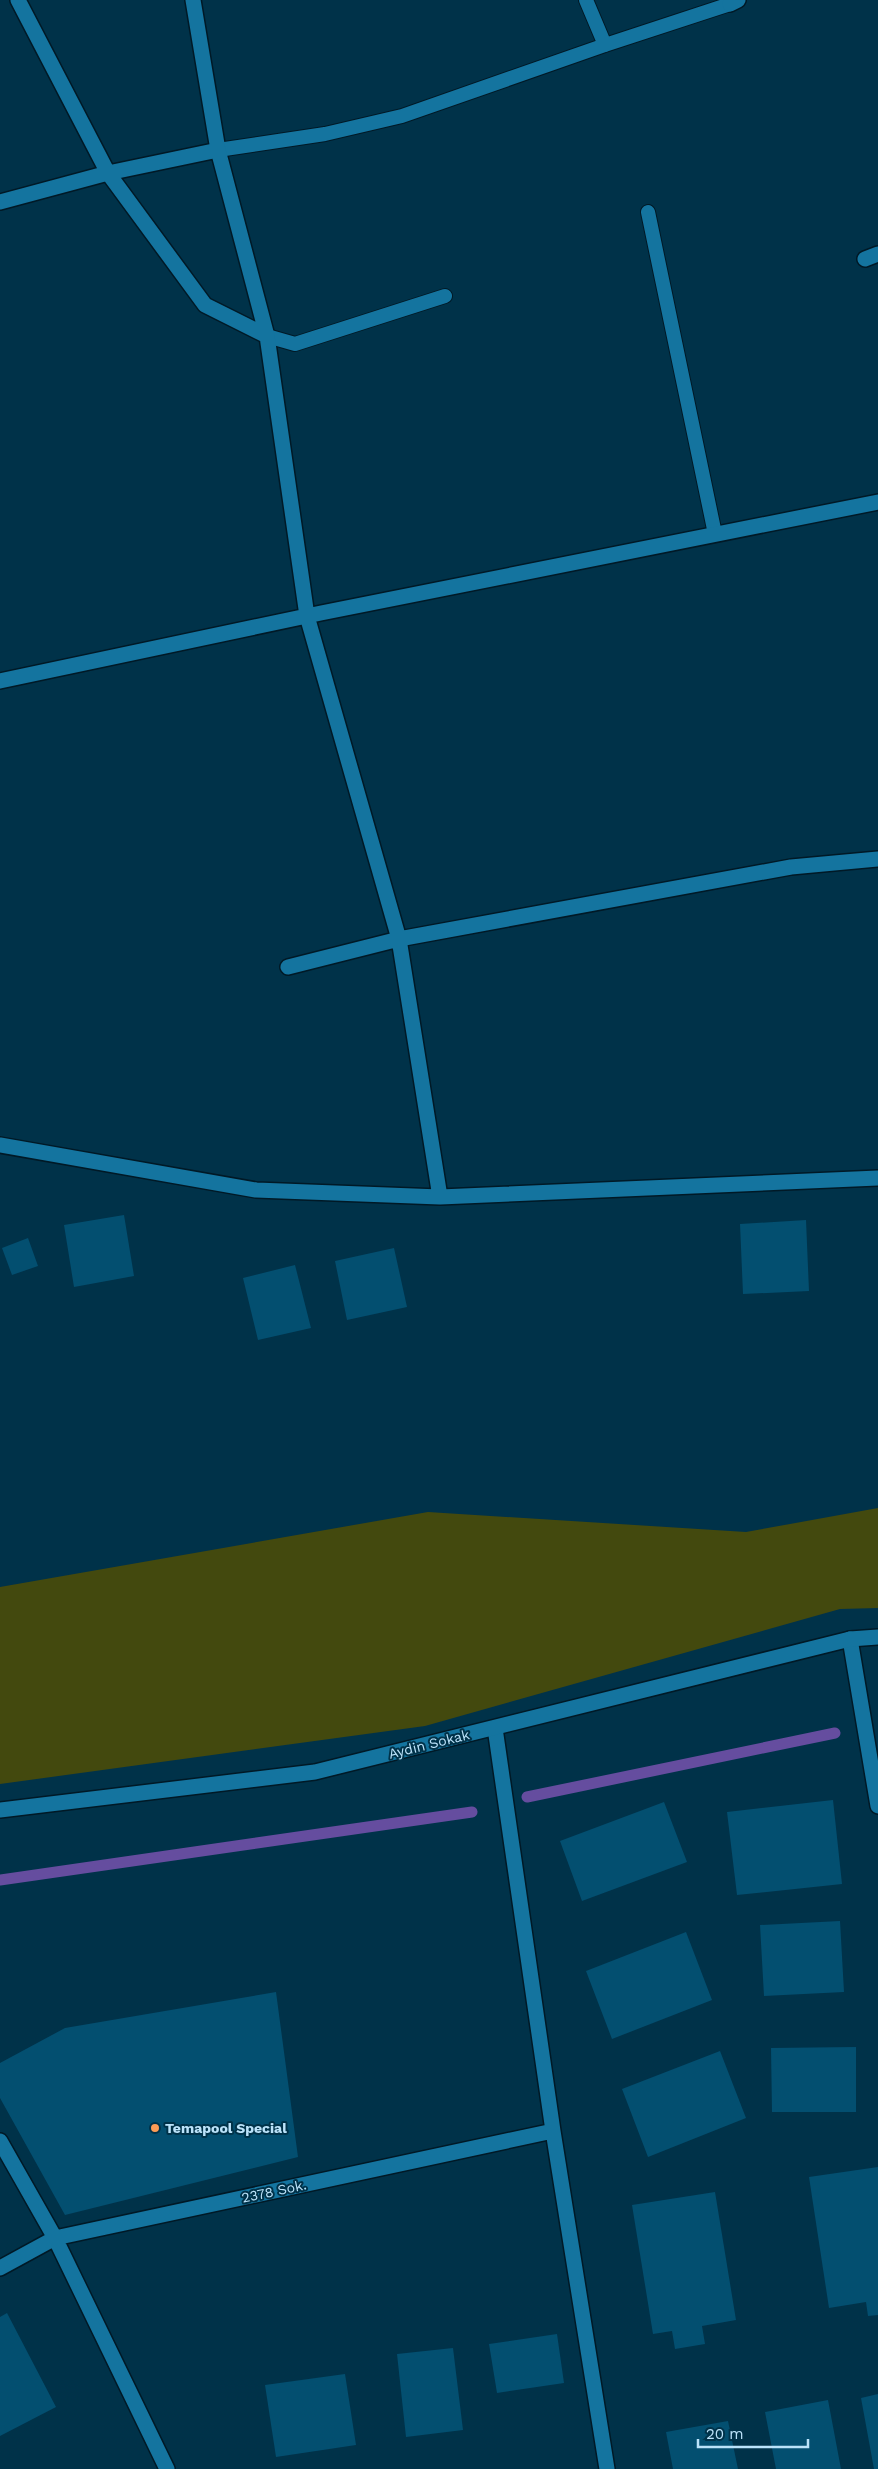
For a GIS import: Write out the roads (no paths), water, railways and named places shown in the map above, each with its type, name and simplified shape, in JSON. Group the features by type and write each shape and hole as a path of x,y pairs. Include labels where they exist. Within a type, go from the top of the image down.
{"street":[{"path":"18,0 108,174 205,305 267,336"},
{"path":"193,0 218,150 267,336 307,616 399,939 440,1197"},
{"path":"0,202 108,174 218,150"},
{"path":"0,681 307,616 878,502"},
{"path":"288,967 399,939 791,867 878,859"},
{"path":"0,1145 256,1190 440,1197 878,1178"},
{"name":"Aydin Sokak","path":"0,1810 315,1772 850,1639 878,1637"},
{"path":"850,1639 878,1806"},
{"path":"494,1728 553,2131 607,2469"},
{"name":"2378 Sok.","path":"0,2268 54,2238 553,2131"},
{"path":"0,2141 54,2238 167,2469"}],"lane":[{"path":"586,0 605,45"},
{"path":"218,150 325,134 402,116 734,2"},
{"path":"648,212 715,534"},
{"path":"267,336 295,344 445,296"}],"waterway":[{"path":"527,1797 835,1733"},
{"path":"0,1880 472,1812"}],"place":[{"name":"Temapool Special","path":"155,2128"}]}
